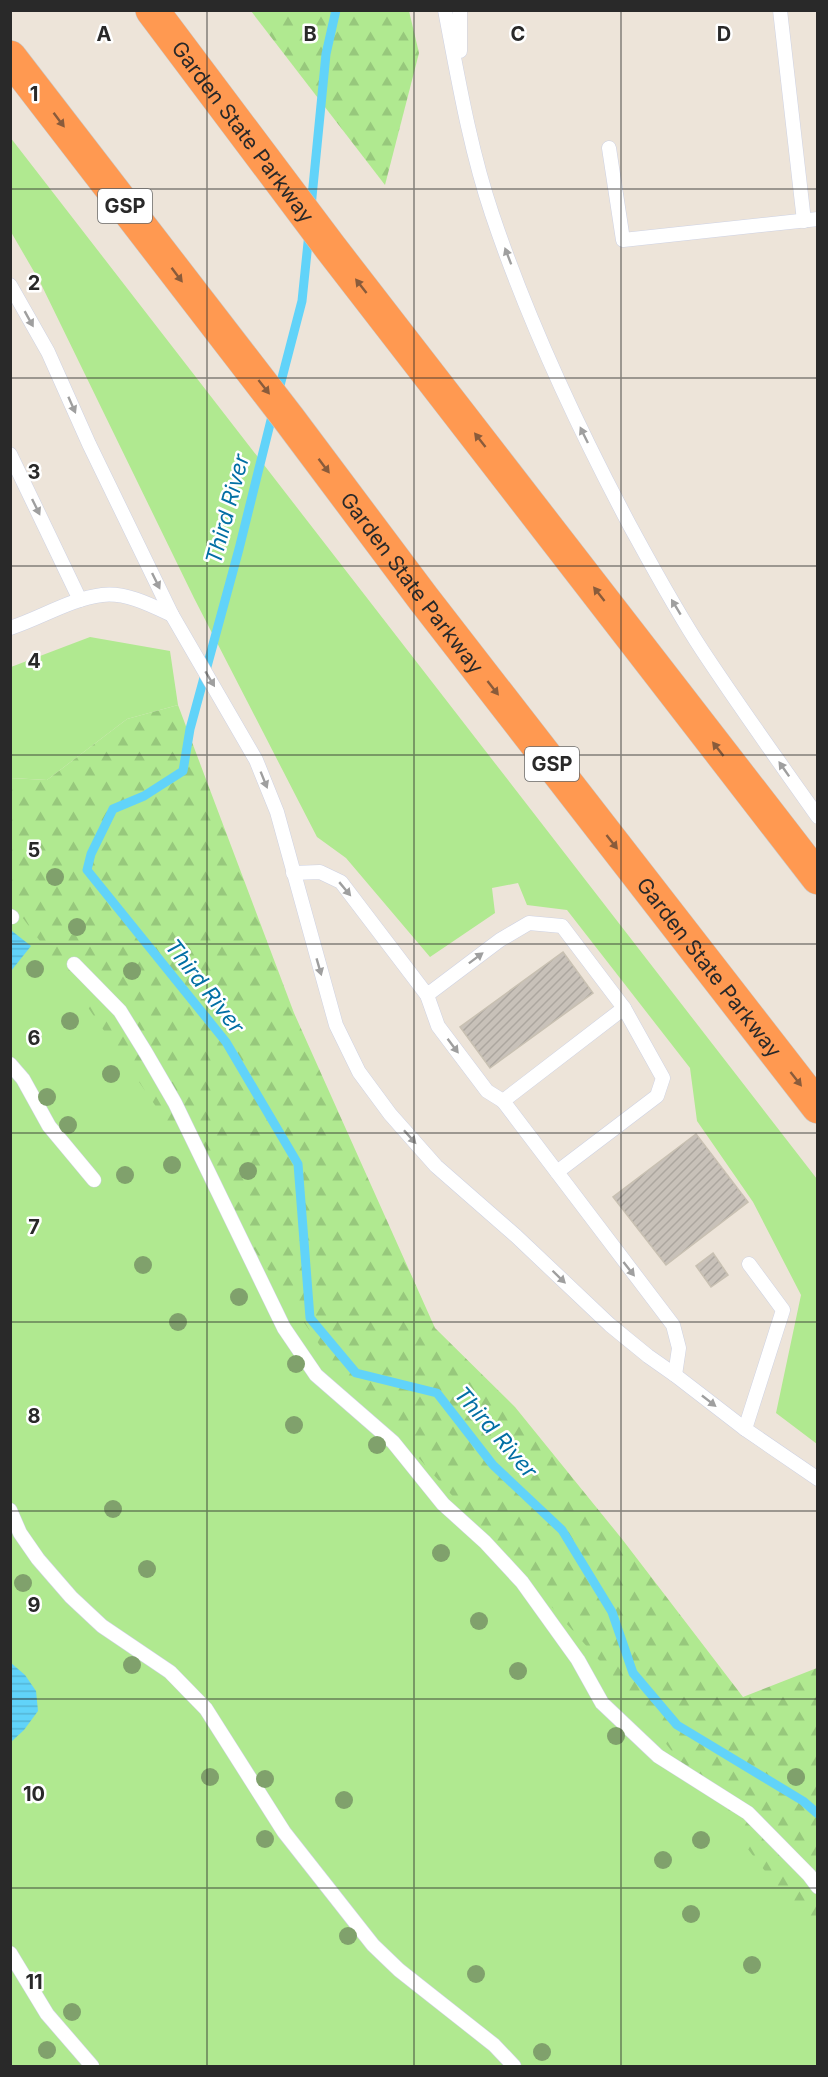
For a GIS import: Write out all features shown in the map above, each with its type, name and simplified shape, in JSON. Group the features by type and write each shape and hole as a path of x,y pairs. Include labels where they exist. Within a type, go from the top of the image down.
{"highway":[{"name":"Garden State Parkway","path":"152,10 330,247 818,878"},
{"name":"Garden State Parkway","path":"10,57 289,419 423,598 818,1107"}],"lane":[{"path":"445,10 464,107 491,212 527,308 565,398 652,566 701,648 818,817"},
{"path":"460,10 464,107"},
{"path":"609,148 623,240 811,220 780,10"},
{"path":"10,285 48,352 94,454 172,615 239,727 256,760 277,812 292,873 336,1025 359,1072 390,1114 436,1166 516,1236 603,1318 648,1356 745,1429 818,1479"},
{"path":"10,454 80,600"},
{"path":"10,628 80,600 103,595 130,598 172,615"},
{"path":"292,873 320,872 341,882 427,995 438,1026 487,1091 503,1101 673,1325 679,1348 675,1375"},
{"path":"427,995 500,940 529,923 562,926 624,1008 663,1078 657,1096 556,1172"},
{"path":"74,964 120,1011 146,1053 175,1103 284,1328 316,1375 393,1442 443,1504 485,1542 522,1582 578,1660 602,1703 658,1756 748,1813 818,1887"},
{"path":"503,1101 624,1008"},
{"path":"10,1064 23,1079 49,1126 94,1180"},
{"path":"745,1429 783,1310 749,1263"},
{"path":"10,1510 20,1533 38,1559 71,1597 102,1626 170,1672 206,1708 284,1832 373,1945 399,1970 494,2045 514,2067"},
{"path":"10,1953 46,2014 92,2067"}],"green space":[{"path":"251,11 409,11 419,53 385,185"},
{"path":"10,137 817,1179 817,1444 776,1413 801,1295 753,1202 697,1121 690,1068 567,910 527,905 518,883 492,888 495,913 430,957 346,858 317,837 194,598 40,282 11,232"},
{"path":"90,637 170,651 178,705 127,719 47,780 11,778 11,667"},
{"path":"178,705 294,1013 435,1328 515,1407 622,1539 743,1697 817,1668 817,1938 615,1678 325,1353 74,987 11,902 10,778 47,780 127,719"},
{"path":"10,819 298,1164 817,1814 817,2066 11,2066"}],"water":[{"path":"12,931 31,946 11,971 10,933"},
{"path":"10,1662 25,1675 36,1691 38,1711 24,1730 11,1742"}],"building":[{"path":"563,952 593,993 490,1068 460,1027"},
{"path":"696,1134 748,1202 666,1265 613,1197"},
{"path":"713,1253 728,1275 711,1287 696,1266"}],"waterway":[{"name":"Third River","path":"311,207 326,54 336,10"},
{"name":"Third River","path":"278,393 302,301 309,233"},
{"name":"Third River","path":"273,412 239,549 190,729 183,771 144,796 113,809 91,854 87,870 226,1042 298,1164 310,1318 356,1373 437,1393 493,1465 562,1530 612,1612 633,1673 677,1725 803,1801 818,1814"}]}
